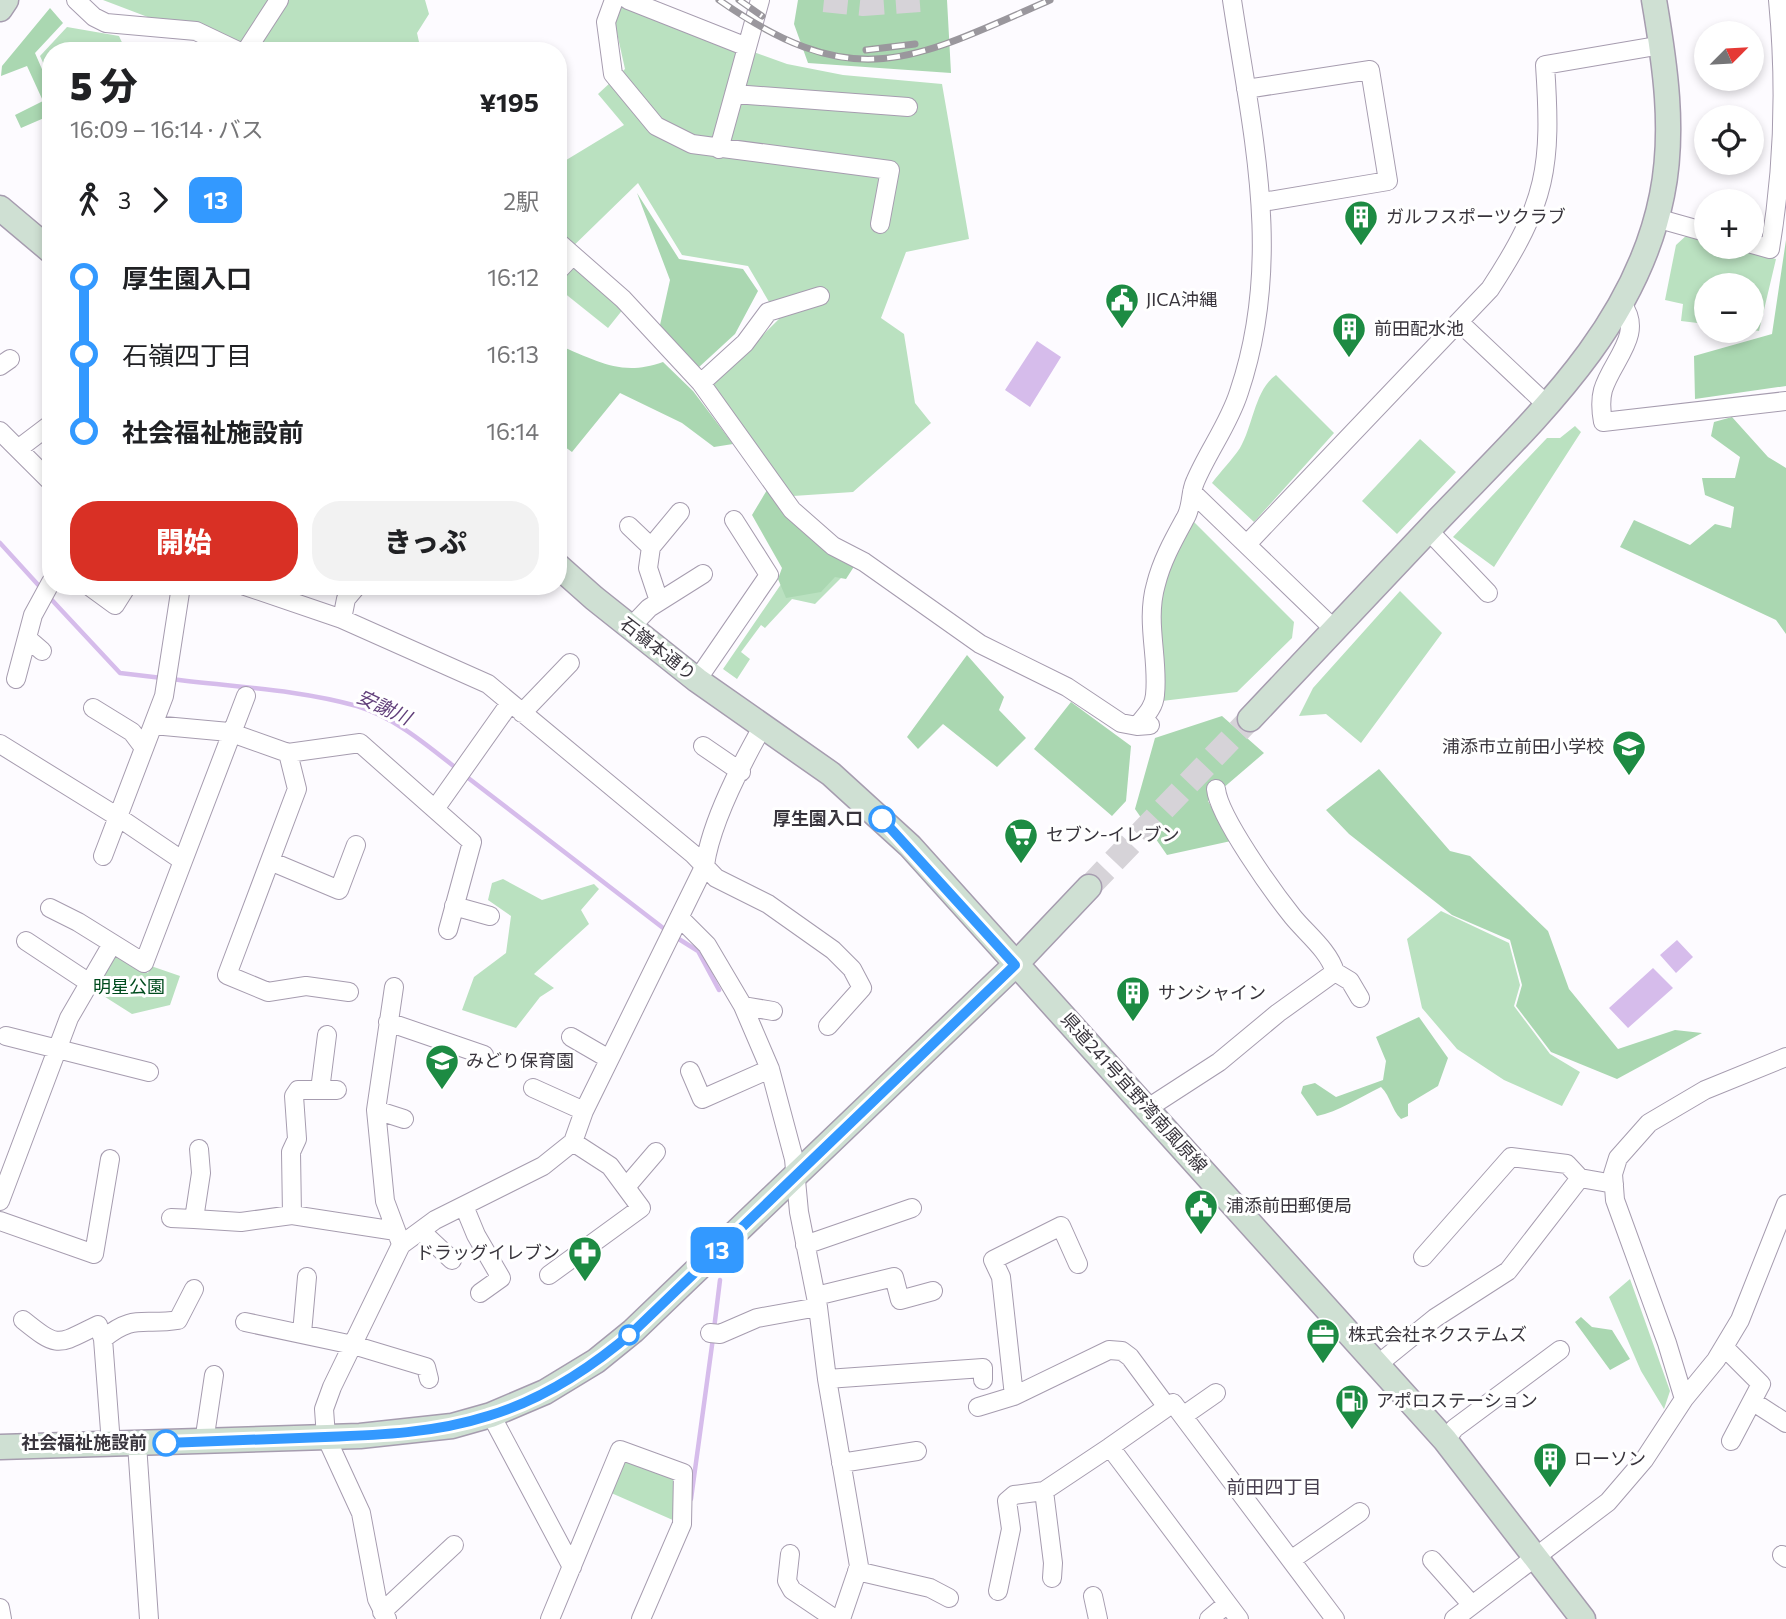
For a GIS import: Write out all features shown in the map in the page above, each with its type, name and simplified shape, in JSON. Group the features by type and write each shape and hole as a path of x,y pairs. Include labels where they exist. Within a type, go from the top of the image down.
{"street":[{"path":"0,9 6,0"},
{"path":"252,42 279,0"},
{"path":"614,0 606,22 613,74 656,126 692,145 890,170 880,224"},
{"path":"628,0 747,47"},
{"path":"719,149 760,0"},
{"path":"567,250 623,299 701,383 792,510 833,547 864,562 979,644 1067,687 1121,723 1144,725 1155,695 1150,626 1155,587 1169,547 1190,508 1192,492 1229,419 1253,343 1262,290 1263,202 1232,0"},
{"path":"1250,719 1546,404 1588,355 1622,304 1638,271 1657,218 1667,170 1668,137 1662,45 1654,0"},
{"path":"1764,247 1770,249 1783,172 1786,97 1778,0"},
{"path":"78,2 107,23 195,31 219,42"},
{"path":"1247,544 1490,289 1514,253 1534,213 1547,170 1549,128 1545,65 1662,45"},
{"path":"1246,89 1370,70 1388,181 1263,202"},
{"path":"734,94 908,107"},
{"path":"0,208 42,243"},
{"path":"1657,218 1694,229"},
{"path":"567,261 573,255"},
{"path":"701,383 745,343 768,312 820,296"},
{"path":"1622,304 1631,316 1631,328 1603,390 1603,422 1786,401"},
{"path":"1459,321 1546,404"},
{"path":"0,431 42,473"},
{"path":"18,449 42,431"},
{"path":"1192,492 1335,630"},
{"path":"659,601 648,568 650,547 680,512"},
{"path":"697,680 769,575 734,520"},
{"path":"629,526 650,547"},
{"path":"1428,530 1488,593"},
{"name":"石嶺本通り","path":"567,574 630,628 697,680 764,724"},
{"path":"630,628 659,601 703,574"},
{"path":"16,679 27,638 44,595"},
{"path":"101,595 115,605 121,595"},
{"path":"103,856 166,687 180,595"},
{"path":"271,595 342,619 455,667 488,684 705,865 716,878 768,904 833,950 852,969 863,988 828,1026"},
{"path":"342,619 348,595"},
{"path":"27,638 43,651"},
{"path":"435,809 467,763 516,708 570,663"},
{"path":"50,908 144,963 229,732 246,696"},
{"path":"93,708 132,732 144,748"},
{"path":"171,1218 241,1222 292,1215 399,1238 421,1230 542,1166 573,1142 584,1111 705,865 707,851 764,724"},
{"name":"県道241号宜野湾南風原線","path":"764,724 831,774 892,828 1444,1440 1583,1619"},
{"path":"153,725 229,732 288,753 360,743 472,842 448,930"},
{"path":"0,744 183,861"},
{"path":"703,746 741,772"},
{"path":"288,753 297,789 227,975 268,992 306,986 349,992"},
{"path":"1216,789 1217,800 1244,846 1291,914 1332,962 1335,972 1350,981 1360,998"},
{"path":"270,861 339,890 355,845"},
{"path":"0,1447 326,1437 428,1430 491,1416 545,1392 606,1354 1015,965 1089,887"},
{"path":"454,906 491,916"},
{"path":"674,929 707,945 743,1006 770,1069 795,1175 805,1245 818,1302 827,1379 858,1556 858,1571 841,1619"},
{"path":"26,941 88,982"},
{"path":"0,1201 69,1018 112,944"},
{"path":"1147,1108 1219,1062 1278,1013 1335,972"},
{"path":"385,1615 361,1513 326,1437 324,1409 399,1238 385,1201 376,1110 394,987"},
{"path":"743,1006 773,1011"},
{"path":"388,1022 484,1055"},
{"path":"292,1215 291,1152 297,1139 294,1096 298,1090 328,1090 327,1035"},
{"path":"6,1036 149,1072"},
{"path":"571,1037 609,1059"},
{"path":"1684,1399 1667,1343 1615,1200 1614,1184 1618,1158 1650,1123 1705,1090 1786,1057"},
{"path":"690,1071 702,1098 770,1069"},
{"path":"533,1088 584,1111"},
{"path":"376,1110 404,1119"},
{"path":"549,1275 641,1208 610,1166 573,1142"},
{"path":"194,1219 201,1173 199,1149"},
{"path":"626,1187 656,1152"},
{"path":"1423,1258 1511,1157 1567,1164 1580,1178 1614,1184"},
{"path":"0,1221 94,1254 110,1159"},
{"path":"1377,1364 1434,1318 1508,1271 1580,1178"},
{"path":"1455,1619 1608,1502 1644,1460 1740,1320 1786,1204"},
{"path":"464,1206 476,1236 501,1278 480,1293"},
{"path":"805,1245 912,1209"},
{"path":"1014,1396 1002,1277 993,1259 1061,1226 1077,1264"},
{"path":"421,1230 452,1260"},
{"path":"302,1334 307,1277"},
{"path":"714,1334 757,1318 818,1302 894,1277 900,1300 933,1291"},
{"path":"103,1339 121,1325 135,1321 178,1321 194,1289"},
{"path":"23,1320 48,1340 58,1343 97,1325 103,1339 110,1444"},
{"path":"245,1322 353,1345 426,1367 429,1379"},
{"path":"1724,1347 1761,1384 1731,1441"},
{"path":"978,1407 1014,1396 1109,1350 1122,1351 1130,1357 1175,1412 1335,1619"},
{"path":"1444,1440 1455,1428 1560,1350"},
{"path":"827,1379 983,1368 983,1380"},
{"path":"204,1441 214,1376"},
{"path":"998,1591 1011,1529 1007,1501 1014,1495 1044,1491 1110,1447 1216,1393"},
{"path":"1752,1401 1786,1423"},
{"path":"491,1416 572,1567"},
{"path":"137,1444 149,1619"},
{"path":"1110,1447 1239,1619"},
{"path":"550,1619 620,1450 683,1473 682,1524 641,1619"},
{"path":"841,1463 917,1451"},
{"path":"1044,1491 1053,1563 1052,1578"},
{"path":"1291,1560 1360,1512"},
{"path":"385,1615 454,1545"},
{"path":"790,1554 787,1581 793,1590 835,1619"},
{"path":"1432,1560 1472,1605"},
{"path":"858,1571 930,1588 949,1598"},
{"path":"1093,1596 1098,1619"},
{"path":"1209,1619 1227,1604"},
{"path":"0,1608 2,1619"}],"green space":[{"path":"103,0 425,0 429,14 417,33 419,42 213,42"},
{"path":"798,0 947,0 951,73 808,63 794,24"},
{"path":"623,5 787,64 843,75 942,84 969,239 906,252 881,318 904,334 915,403 931,423 853,492 793,496 761,457 713,384 779,319 748,266 682,255 638,183 567,252 567,160 624,125 598,94 625,69 613,15"},
{"path":"50,8 63,23 45,42 42,42 35,53 42,69 42,99 27,66 1,76 2,66"},
{"path":"67,27 119,36 122,42 53,42"},
{"path":"42,102 42,119 21,128 15,115"},
{"path":"637,193 679,259 743,269 758,291 735,334 698,368 660,325 670,280"},
{"path":"1688,234 1694,236 1694,259 1764,259 1764,256 1776,259 1764,310 1764,273 1694,273 1694,323 1681,321 1683,304 1665,300 1676,245"},
{"path":"1786,240 1786,386 1695,399 1694,356 1740,343 1764,343 1764,336 1772,334"},
{"path":"567,261 624,308 608,328 567,295"},
{"path":"567,349 622,367 634,368 663,362 693,391 733,444 714,447 682,423 620,393 572,452 567,448"},
{"path":"1276,375 1334,433 1254,522 1212,483 1240,448 1263,389"},
{"path":"1732,417 1768,457 1786,468 1786,634 1776,620 1620,547 1634,520 1690,545 1715,524 1731,528 1734,507 1705,495 1702,478 1735,478 1740,457 1711,436 1714,422"},
{"path":"1575,426 1581,432 1494,567 1453,537 1547,438 1560,438"},
{"path":"1420,439 1456,472 1397,534 1362,501"},
{"path":"767,490 818,543 855,565 846,579 835,577 821,592 786,598 778,579 782,568 752,515"},
{"path":"1194,522 1294,622 1292,638 1237,692 1162,701 1158,601 1172,556"},
{"path":"853,566 815,604 792,599 765,628 761,625 741,652 750,659 737,679 723,669 788,574"},
{"path":"1400,591 1442,633 1361,743 1326,714 1299,716 1313,688"},
{"path":"967,655 1004,697 999,710 1026,738 997,767 943,724 918,749 907,737"},
{"path":"1071,702 1131,746 1126,801 1112,816 1034,749"},
{"path":"1222,716 1264,753 1208,801 1231,841 1167,855 1135,809 1155,738"},
{"path":"1379,769 1450,851 1470,856 1548,931 1569,989 1618,1049 1675,1030 1702,1033 1617,1079 1551,1052 1516,1006 1522,985 1510,940 1452,915 1349,834 1326,810"},
{"path":"503,879 542,900 594,884 599,889 581,910 589,924 534,974 554,988 540,997 516,1028 462,1010 474,977 506,953 511,916 488,900 492,883"},
{"path":"1441,911 1509,943 1520,985 1514,1006 1550,1054 1580,1072 1562,1106 1504,1080 1457,1049 1422,1008 1407,939"},
{"name":"明星公園","path":"119,956 148,973 151,966 180,976 170,1005 132,1014 91,988 110,958"},
{"path":"1419,1017 1448,1058 1438,1086 1408,1104 1408,1116 1401,1119 1381,1087 1341,1108 1317,1116 1301,1093 1303,1086 1315,1083 1336,1097 1383,1080 1386,1061 1376,1037"},
{"path":"1630,1279 1670,1391 1664,1409 1641,1371 1609,1297"},
{"path":"1581,1317 1592,1327 1612,1330 1630,1359 1610,1370 1575,1322"},
{"path":"628,1459 673,1478 675,1521 609,1492 622,1461"}],"shaded area":[{"path":"1037,341 1061,357 1030,407 1005,390"},
{"path":"1677,940 1693,957 1676,973 1660,955"},
{"path":"1653,968 1673,988 1628,1028 1609,1008"}],"waterway":[{"name":"安謝川","path":"0,543 41,588"},
{"name":"安謝川","path":"50,598 120,673 162,678"},
{"name":"安謝川","path":"171,679 288,692 357,706 397,724 456,768"},
{"name":"安謝川","path":"463,774 667,931"},
{"name":"安謝川","path":"674,936 698,951 719,990"},
{"path":"714,1329 720,1280"},
{"path":"691,1499 713,1338"}],"tunnel":[{"path":"824,0 863,4 920,0"},
{"path":"1089,887 1250,719"}],"railway":[{"path":"719,0 767,30 809,49 847,58 883,58 920,52 959,39 1050,0"},
{"path":"739,0 762,16"},
{"path":"866,50 915,44"}],"bus line":[{"name":"13","path":"166,1443 371,1435 452,1426 491,1416 545,1392 596,1362 634,1331 1015,965 882,819"}],"place":[{"name":"ガルフスポーツクラブ","path":"1361,247"},
{"name":"JICA沖縄","path":"1122,330"},
{"name":"前田配水池","path":"1349,359"},
{"name":"浦添市立前田小学校","path":"1629,777"},
{"name":"厚生園入口","path":"882,819"},
{"name":"セブン-イレブン","path":"1021,865"},
{"name":"サンシャイン","path":"1133,1023"},
{"name":"みどり保育園","path":"442,1091"},
{"name":"浦添前田郵便局","path":"1201,1236"},
{"name":"ドラッグイレブン","path":"585,1283"},
{"name":"株式会社ネクステムズ","path":"1323,1365"},
{"name":"アポロステーション","path":"1352,1431"},
{"name":"社会福祉施設前","path":"166,1443"},
{"name":"ローソン","path":"1550,1489"}],"district":[{"name":"前田四丁目","path":"1274,1487"}]}
